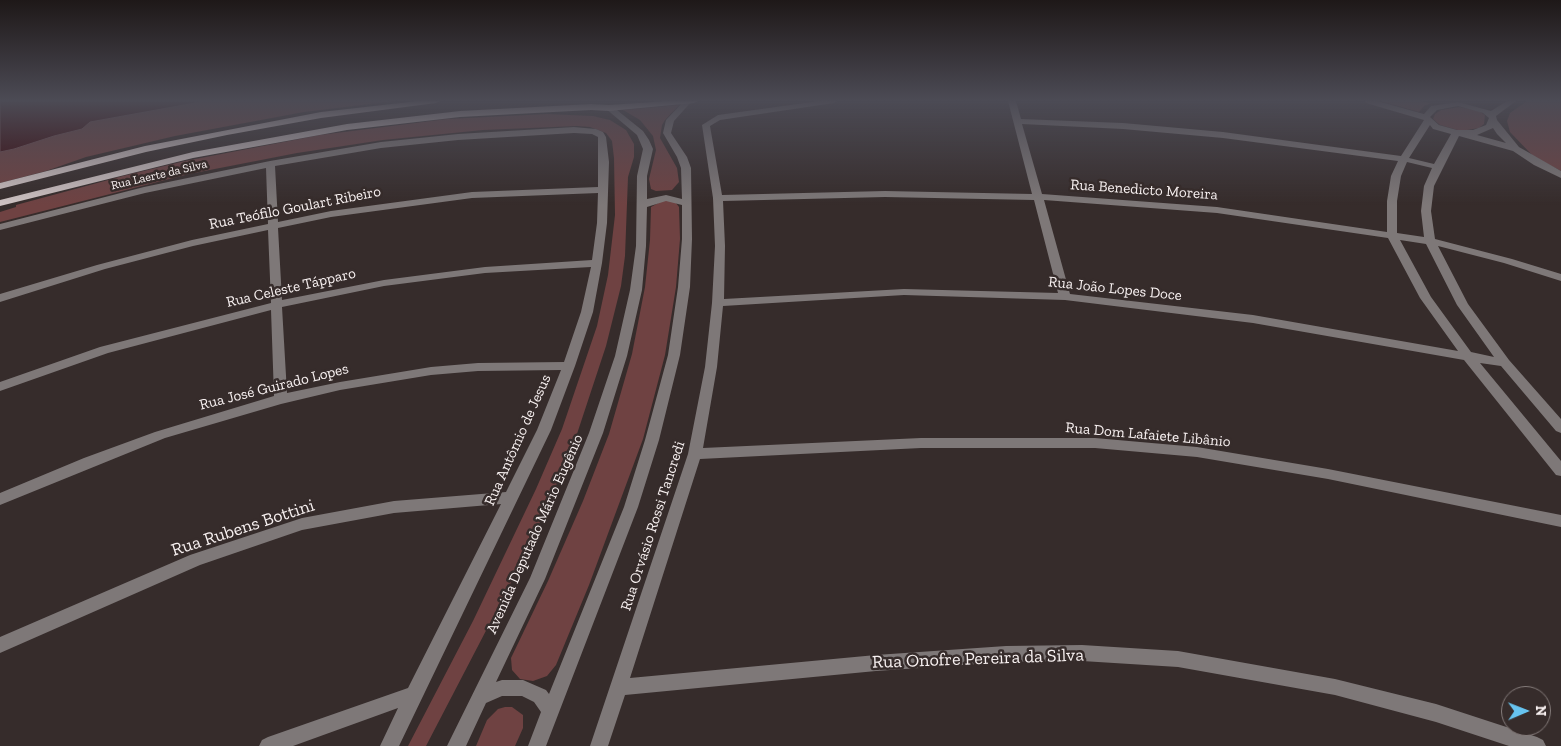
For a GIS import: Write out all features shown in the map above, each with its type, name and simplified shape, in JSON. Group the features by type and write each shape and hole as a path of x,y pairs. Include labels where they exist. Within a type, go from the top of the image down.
{"main road":[{"path":"0,186 210,136"},
{"path":"0,203 193,155 299,136"}],"street":[{"name":"Rua Laerte da Silva","path":"0,227 144,190 270,164 381,145 462,136"},
{"name":"Rua Antômio de Jesus","path":"389,746 544,430 588,312 602,223 604,162 601,136"},
{"name":"Avenida Deputado Mário Eugênio","path":"456,746 536,579 570,501 596,434 621,356 636,290 641,246 642,176 648,149 641,136"},
{"path":"537,746 631,507 652,440 674,355 684,287 686,168 682,157 669,136"},
{"name":"Rua Orvásio Rossi Tancredi","path":"599,746 695,454 711,367 718,303 720,246 718,198 707,136"},
{"path":"1022,136 1065,297"},
{"path":"1229,136 1404,158 1437,167"},
{"path":"1417,136 1396,176 1392,201 1392,235 1426,298 1467,355 1561,471"},
{"path":"1458,136 1437,167 1429,186 1426,211 1430,242 1463,305 1505,363 1561,428"},
{"path":"1470,136 1516,149"},
{"path":"1504,136 1516,149 1537,163 1561,175"},
{"path":"270,164 281,399"},
{"path":"642,189 652,193 664,194 676,192 686,187"},
{"name":"Rua Teófilo Goulart Ribeiro","path":"0,298 101,267 192,243 391,204 481,195 603,190"},
{"name":"Rua Benedicto Moreira","path":"718,198 885,194 1038,197 1217,210 1430,242 1508,260 1561,278"},
{"path":"642,205 653,200 666,198 686,203"},
{"name":"Rua Celeste Tápparo","path":"0,387 104,350 277,305 384,283 485,270 597,263"},
{"name":"Rua João Lopes Doce","path":"718,303 904,292 1065,297 1253,318 1505,363"},
{"name":"Rua José Guirado Lopes","path":"0,499 89,462 160,436 219,416 281,399 340,386 431,371 478,367 569,366"},
{"name":"Rua Dom Lafaiete Libânio","path":"695,454 920,443 1095,443 1206,454 1328,474 1561,521"},
{"name":"Rua Rubens Bottini","path":"0,646 195,560 302,524 394,507 511,497"},
{"name":"Rua Onofre Pereira da Silva","path":"618,687 876,663 1006,654 1082,653 1178,659 1335,687 1436,713 1537,746"},
{"path":"479,697 502,688 523,688 540,696 551,711"},
{"path":"268,746 416,694"}],"shaded area":[{"path":"0,136 55,136 14,149 0,152"},
{"path":"54,136 176,136 86,157 46,171 0,183 0,152"},
{"path":"316,136 425,136 297,153 189,174 0,222 0,212 16,207 16,205 185,161"},
{"path":"608,136 629,136 634,144 634,157 628,177 625,256 621,286 606,346 573,446 529,548 426,746 408,746 473,621 536,489 562,429 597,326 608,275 615,215 612,141"},
{"path":"653,136 660,136 677,168 679,182 672,190 656,191 651,189 649,179 656,150"},
{"path":"1514,136 1561,136 1561,171 1533,156"},
{"path":"670,200 679,207 680,239 676,287 665,355 643,439 589,585 556,665 547,676 533,681 520,679 512,670 511,658 548,581 583,501 609,434 632,354 645,287 651,207 662,201"},
{"path":"512,707 523,715 523,728 515,746 476,746 487,720 498,709"}]}
